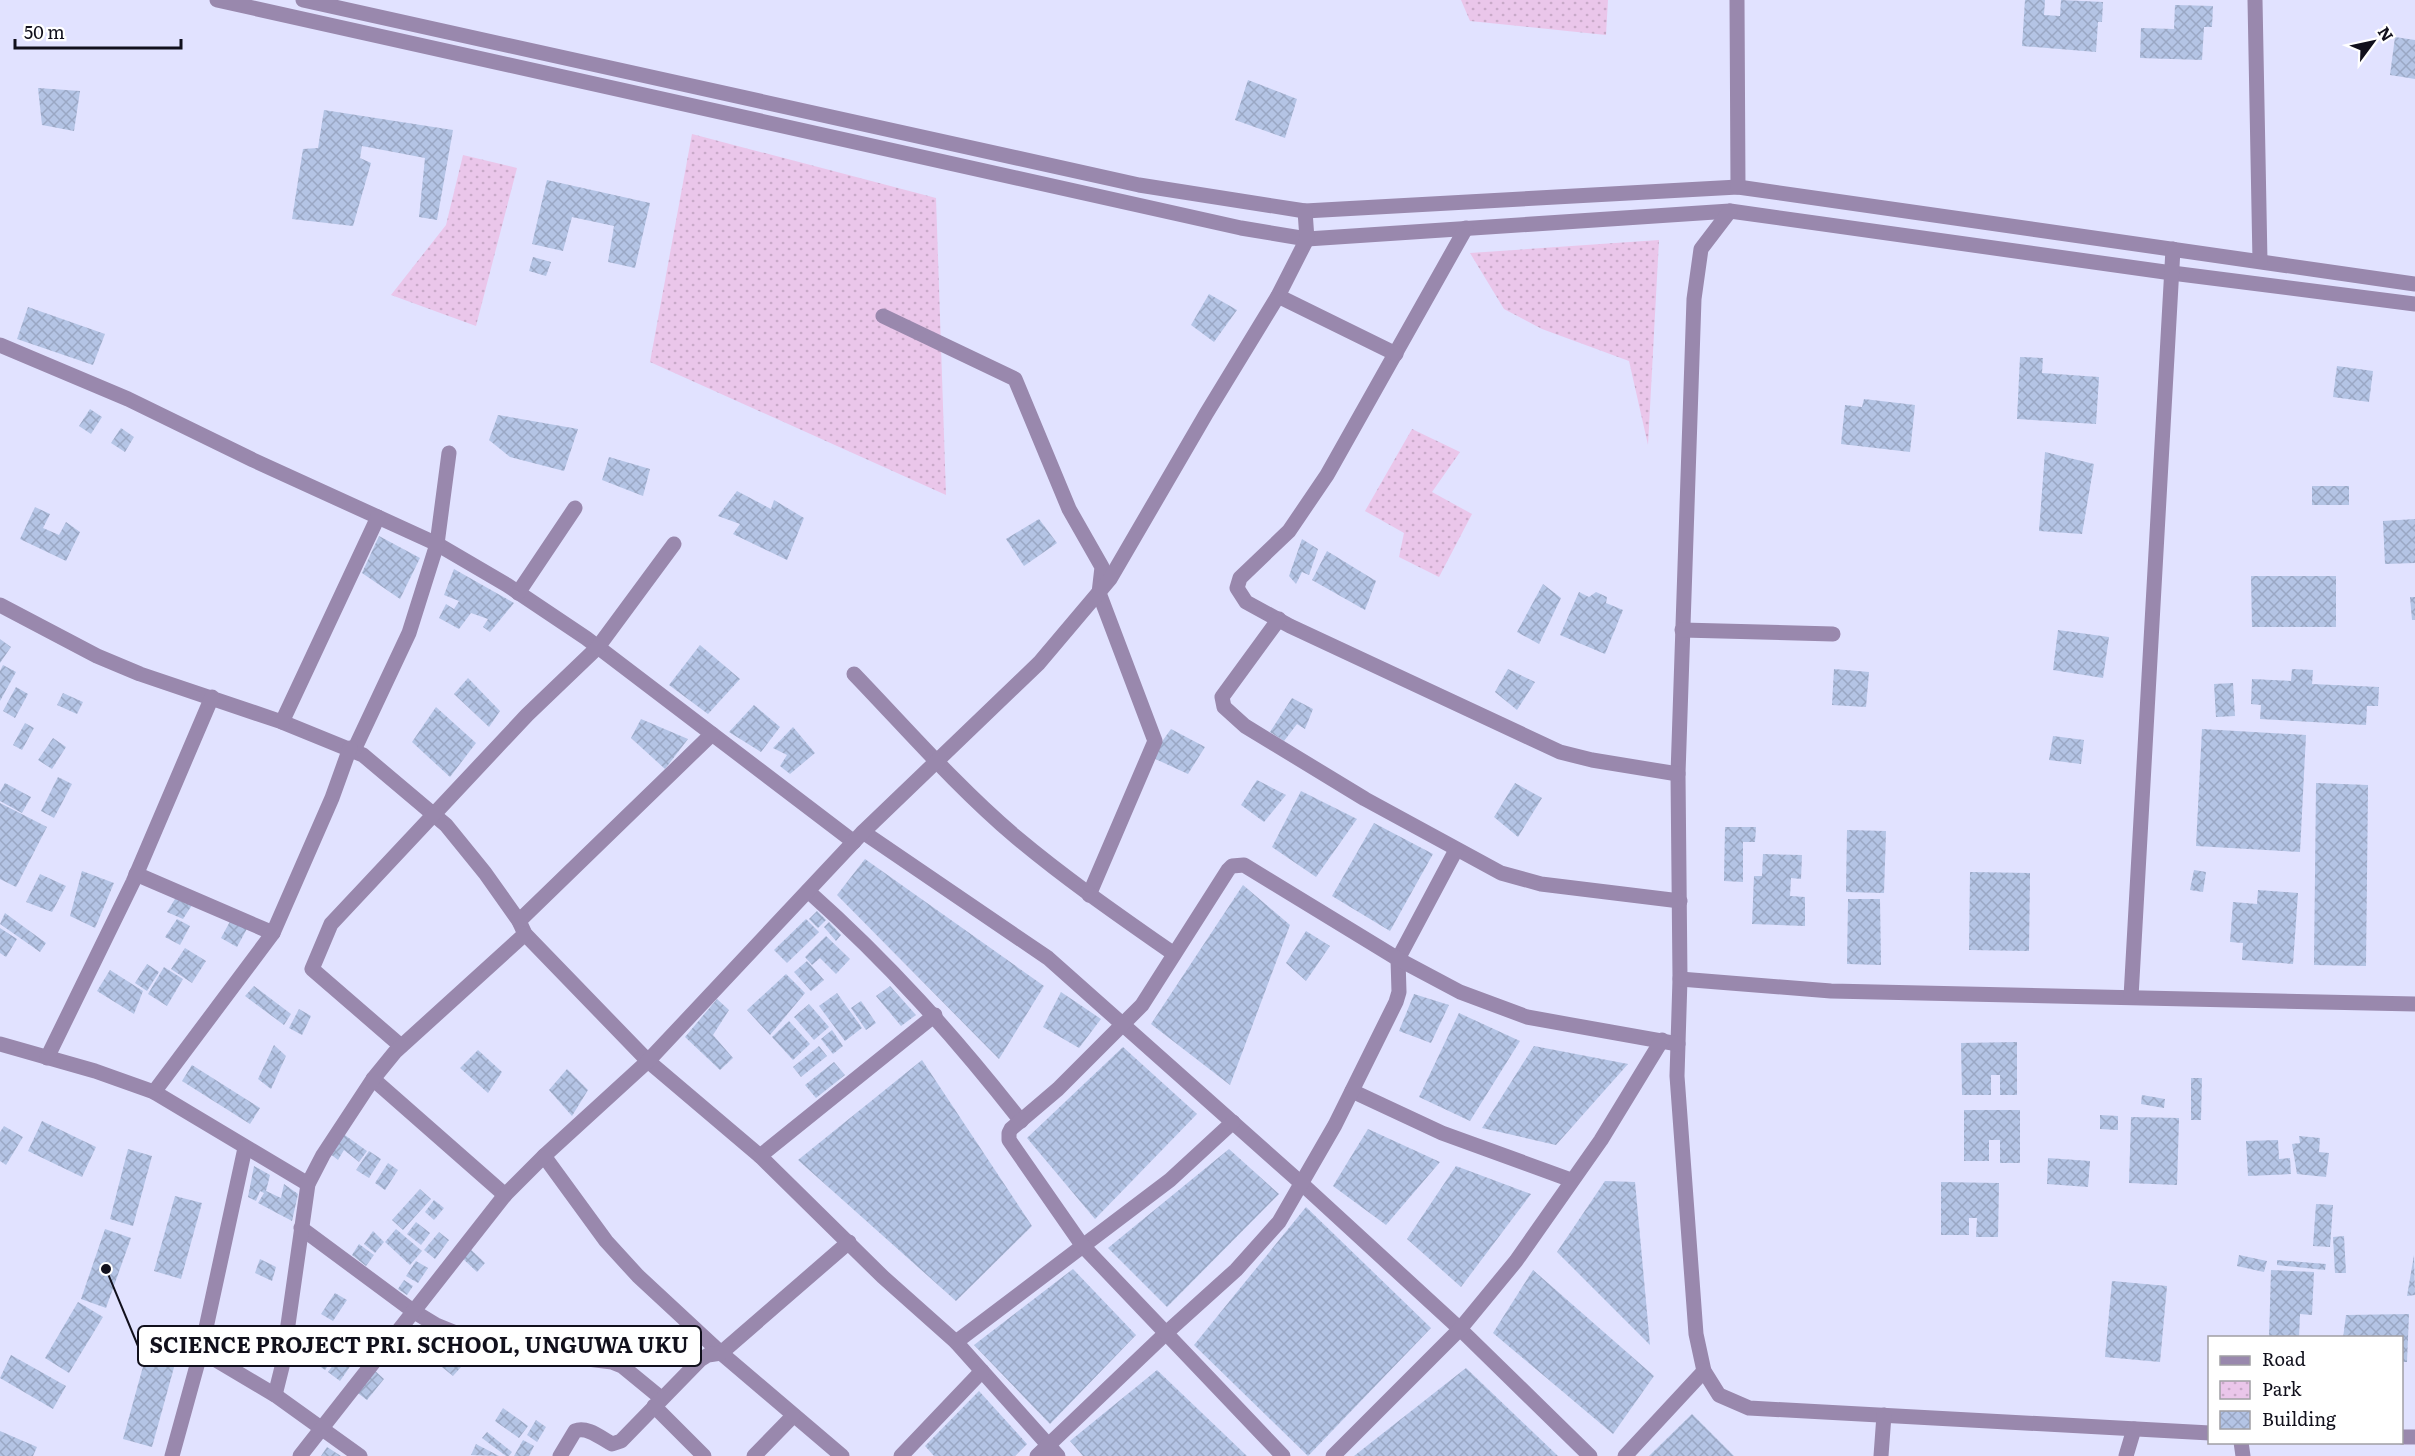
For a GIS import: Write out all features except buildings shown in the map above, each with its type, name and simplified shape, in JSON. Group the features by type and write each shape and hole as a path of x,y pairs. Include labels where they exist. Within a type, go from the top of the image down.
{"street":[{"path":"217,0 1218,223 1307,238 1730,211 2172,273 2415,304"},
{"path":"303,0 1138,185 1305,211 1738,187 2415,284"},
{"path":"1737,0 1738,187"},
{"path":"2255,0 2260,261"},
{"path":"300,1456 505,1195 648,1061 859,837 1039,663 1099,593 1110,579 1278,296 1307,238 1305,211"},
{"path":"1730,211 1701,249 1694,299 1677,774 1680,901 1677,1076 1696,1334 1704,1371 1719,1395 1749,1408 2208,1433"},
{"path":"1466,228 1328,475 1289,531 1240,578 1237,588 1246,602 1279,620 1560,752 1592,760 1677,774"},
{"path":"2131,997 2173,249"},
{"path":"1278,296 1396,354"},
{"path":"883,316 1015,379 1069,509 1102,567 1099,593 1155,741 1089,895"},
{"path":"0,345 128,399 437,544 518,593 597,647 712,734 859,837 1048,958 1125,1024 1460,1329 1590,1456"},
{"path":"154,1092 273,933 352,749 409,633 437,544 449,453"},
{"path":"518,593 576,508"},
{"path":"282,722 378,517"},
{"path":"401,1046 312,969 331,924 526,715 597,647 674,544"},
{"path":"0,605 97,656 140,674 282,722 363,755 446,825 522,927 648,1061 760,1156 956,1342 1054,1450"},
{"path":"1279,620 1222,697 1224,707 1245,726 1365,799 1501,873 1541,884 1680,901"},
{"path":"1682,630 1833,634"},
{"path":"854,674 938,762 1015,836 1089,895 1174,954"},
{"path":"47,1058 136,874 212,697"},
{"path":"275,1395 282,1367 308,1184 323,1155 373,1079 401,1046 712,734"},
{"path":"1037,1456 1054,1450 1165,1334 1236,1270 1279,1222 1352,1091 1396,1002 1399,992 1398,959 1456,850"},
{"path":"1283,1456 1082,1245 1009,1140 1008,1133 1058,1089 1142,1005 1228,870 1244,865 1398,959 1460,992 1527,1017 1678,1044"},
{"path":"136,874 273,933"},
{"path":"808,891 862,938 934,1015 1021,1121"},
{"path":"1680,979 1831,991 2415,1004"},
{"path":"760,1156 934,1015"},
{"path":"1333,1456 1460,1329 1516,1261 1600,1140 1662,1040"},
{"path":"0,1044 136,1084 154,1092 308,1184"},
{"path":"373,1079 505,1195"},
{"path":"1352,1091 1442,1133 1571,1180"},
{"path":"956,1342 1170,1180 1233,1122"},
{"path":"172,1456 201,1351 245,1148"},
{"path":"544,1156 606,1241 639,1276 721,1353 842,1456"},
{"path":"302,1228 413,1311 436,1325 473,1340 515,1350 612,1362 622,1366 658,1402 704,1456"},
{"path":"560,1456 575,1431 579,1429 584,1429 616,1444 700,1360 708,1355 721,1353 849,1242"},
{"path":"201,1351 275,1395 360,1456"},
{"path":"901,1456 982,1371"},
{"path":"1625,1456 1704,1371"},
{"path":"1881,1456 1884,1415"},
{"path":"754,1456 793,1416"},
{"path":"2126,1456 2134,1429"}],"green space":[{"path":"1461,0 1608,0 1606,35 1470,21"},
{"path":"692,134 936,198 946,495 650,362"},
{"path":"463,155 517,168 476,326 391,295 446,225"},
{"path":"1659,240 1648,445 1629,361 1542,329 1504,309 1470,253"},
{"path":"1412,429 1460,452 1432,492 1472,514 1439,577 1399,557 1404,533 1365,511"}],"place":[{"name":"SCIENCE PROJECT PRI. SCHOOL, UNGUWA UKU","path":"106,1269"}]}
